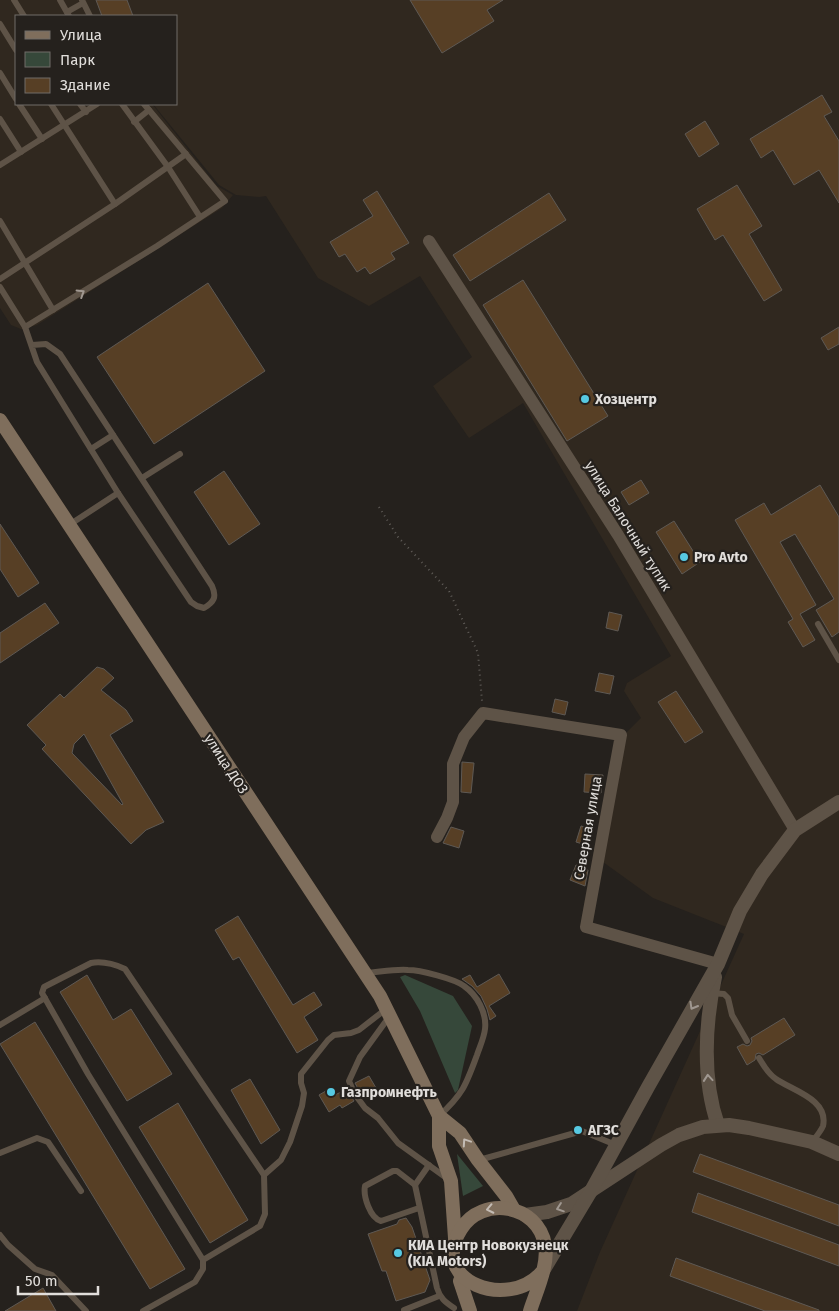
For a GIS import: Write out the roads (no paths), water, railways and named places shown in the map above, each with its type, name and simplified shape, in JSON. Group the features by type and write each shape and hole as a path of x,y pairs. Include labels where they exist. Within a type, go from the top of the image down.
{"main road":[{"name":"улица ДОЗ","path":"0,420 365,973 388,1013 439,1116"},
{"path":"439,1116 460,1133 506,1196 520,1213 540,1231 545,1244 546,1259 530,1311"},
{"path":"439,1116 439,1146 451,1181 456,1240 453,1257 468,1306"},
{"path":"456,1240 464,1225 476,1214 492,1208 501,1208 520,1213"},
{"path":"459,1276 464,1284 479,1295 506,1300 524,1293 537,1281 542,1272"}],"street":[{"name":"улица Балочный тупик","path":"429,242 618,535 795,830"},
{"name":"Северная улица","path":"437,837 453,802 453,764 464,737 483,713 621,735 586,927 718,964"},
{"path":"542,1272 591,1191 718,964 740,911 774,856 795,830 839,802"},
{"path":"718,964 708,1026 708,1069 712,1110 718,1125"},
{"path":"520,1213 547,1212 563,1208 580,1200 655,1149 680,1135 691,1130 718,1125 749,1128 789,1136 812,1142 839,1154"}],"lane":[{"path":"14,0 23,15"},
{"path":"60,0 68,14 83,2 90,15"},
{"path":"0,24 15,48"},
{"path":"0,73 15,97"},
{"path":"20,105 42,139"},
{"path":"52,105 115,204"},
{"path":"81,105 86,112"},
{"path":"0,165 96,105"},
{"path":"123,105 168,167 200,217"},
{"path":"24,327 157,246 225,201 146,107 134,122"},
{"path":"0,119 21,152"},
{"path":"0,278 115,204 186,154"},
{"path":"0,221 54,310"},
{"path":"0,288 24,327 36,362 118,493 191,602 204,608 212,603 215,598 212,586 60,354 46,344 32,346"},
{"path":"91,450 113,436"},
{"path":"142,478 180,454"},
{"path":"69,526 118,493"},
{"path":"818,624 839,660"},
{"path":"143,1311 194,1282 203,1269 203,1260 98,1090 42,993 44,987 91,964 98,962 125,969 264,1175 265,1214 260,1226 203,1260"},
{"path":"365,973 411,970 455,981 464,986 476,998 485,1015 482,1041 466,1083 456,1100 439,1116"},
{"path":"712,993 724,994 728,998 732,1015 748,1040"},
{"path":"0,1025 45,998"},
{"path":"388,1013 360,1057 349,1080 354,1093 365,1108 378,1118 398,1143 451,1181"},
{"path":"264,1175 282,1160 290,1142 302,1106 304,1093 301,1074 334,1035 359,1030 388,1013"},
{"path":"759,1058 768,1073 776,1080 815,1102 821,1112 822,1126 812,1142"},
{"path":"478,1160 582,1132 616,1145"},
{"path":"0,1153 37,1138 48,1142 82,1191"},
{"path":"415,1185 429,1165"},
{"path":"420,1208 381,1221 376,1220 364,1192 365,1186 393,1171 402,1172 415,1185 440,1296 452,1310 468,1306"},
{"path":"0,1235 8,1246 35,1269 52,1275 86,1311"},
{"path":"404,1310 440,1296"}],"place":[{"name":"Хозцентр","path":"585,399"},
{"name":"Pro Аvto","path":"684,557"},
{"name":"Газпромнефть","path":"331,1092"},
{"name":"АГЗС","path":"578,1130"},
{"name":"КИА Центр Новокузнецк (KIA Motors)","path":"398,1253"}]}
